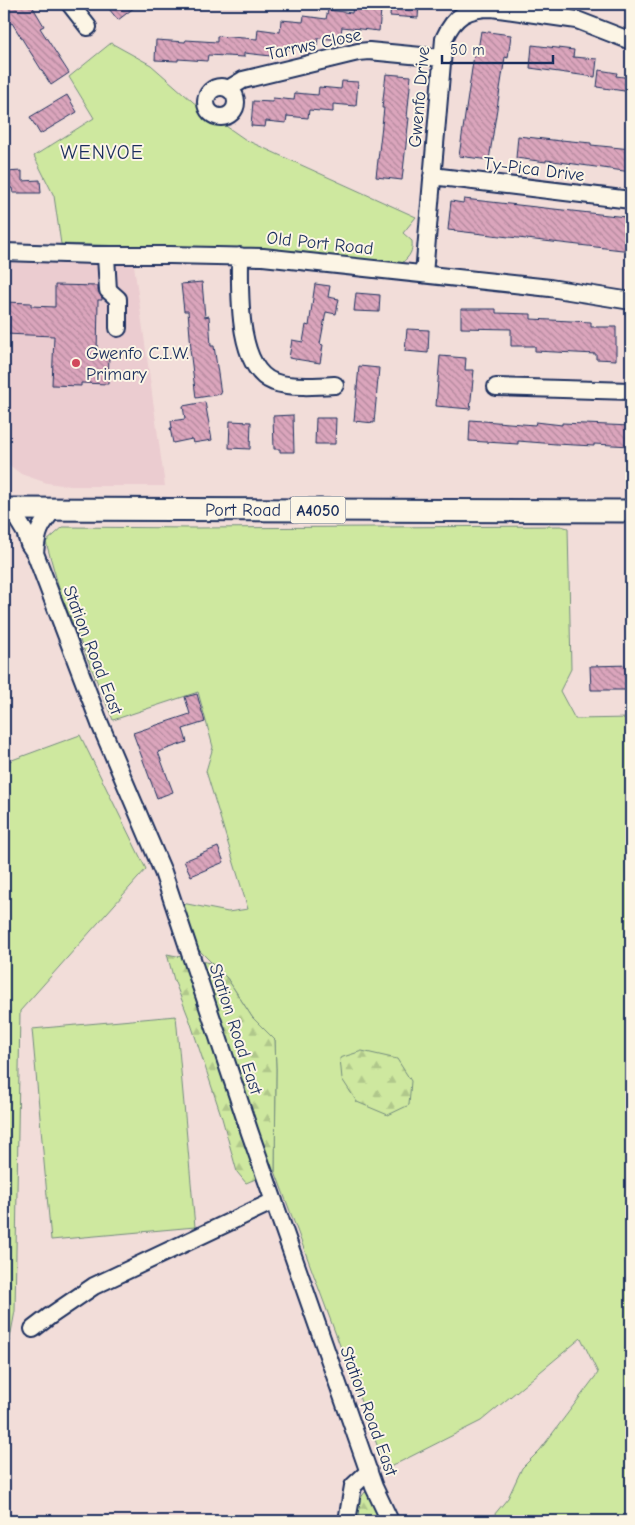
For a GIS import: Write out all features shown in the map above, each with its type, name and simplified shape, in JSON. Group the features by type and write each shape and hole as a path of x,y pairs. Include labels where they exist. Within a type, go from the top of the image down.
{"main road":[{"name":"Port Road","path":"8,509 631,511"}],"street":[{"path":"70,4 88,27"},
{"name":"Gwenfo Drive","path":"424,274 444,39 455,20 462,14 482,8 577,20 631,42"},
{"name":"Tarrws Close","path":"228,89 243,80 358,52 369,51 442,58"},
{"name":"Ty-Pica Drive","path":"432,176 631,200"},
{"name":"Old Port Road","path":"4,252 106,256 240,256 296,260 574,291 631,301"},
{"path":"106,256 108,290 118,299 118,328"},
{"path":"240,256 240,291 245,341 254,365 262,375 274,383 301,386 335,385"},
{"path":"496,388 631,391"},
{"name":"Station Road East","path":"8,509 25,532 29,544 35,553 100,724 163,872 274,1201 374,1487 390,1521"},
{"path":"35,553 40,528 54,509"},
{"path":"33,1329 94,1286 274,1201"},
{"path":"347,1521 353,1486 369,1471"}],"shaded area":[{"name":"Gwenfo C.I.W. Primary","path":"4,262 134,265 165,486 70,486 47,483 21,474 4,461"}],"green space":[{"path":"111,43 151,65 200,108 246,140 416,217 403,233 412,241 409,256 402,263 359,260 296,251 61,244 54,196 34,156 94,118 69,77"},
{"path":"561,526 568,528 571,669 560,691 575,719 631,718 631,1521 482,1521 494,1515 508,1498 522,1468 540,1450 598,1373 581,1338 481,1421 386,1469 275,1171 275,1040 252,1017 227,978 193,944 182,903 228,912 248,909 206,771 213,747 198,692 113,720 61,595 46,542 63,527"},
{"path":"80,735 146,869 20,1011 15,1311 4,1371 4,763"},
{"path":"167,954 211,963 227,978 252,1017 275,1040 275,1171 246,1183 237,1172 222,1118 190,1021 174,980"},
{"path":"176,1016 195,1227 51,1240 32,1029"},
{"path":"362,1051 397,1059 411,1081 409,1105 388,1115 357,1102 342,1079 340,1058"},
{"path":"365,1492 374,1500 384,1521 352,1521 355,1506"}],"building":[{"path":"11,4 31,4 44,26 40,28 69,73 51,85 12,23 4,27 4,8"},
{"path":"105,4 139,4 118,20"},
{"path":"391,4 419,4 418,18 390,16"},
{"path":"353,7 381,10 379,31 342,27 340,40 318,38 317,46 294,44 294,50 272,47 271,56 244,53 244,57 208,55 207,61 155,60 156,40 217,42 217,36 257,39 258,29 280,32 281,20 303,22 304,16 326,19 328,10 352,13"},
{"path":"481,31 511,35 508,58 505,57 489,160 459,156 474,55 477,56"},
{"path":"532,45 574,50 573,57 597,59 595,77 530,68"},
{"path":"599,70 617,73 616,76 631,78 631,92 597,87"},
{"path":"386,74 411,76 407,118 409,118 402,180 376,177"},
{"path":"342,81 358,82 356,106 333,104 333,112 309,110 308,118 287,116 286,123 266,121 265,127 251,126 253,101 272,102 273,98 294,100 295,93 318,95 319,87 341,89"},
{"path":"67,95 77,112 40,134 30,117"},
{"path":"518,136 631,149 631,172 546,160 546,162 516,158"},
{"path":"22,171 22,181 40,180 41,193 13,193 12,188 4,188 4,172"},
{"path":"464,199 626,217 625,225 631,226 631,251 448,230 451,201 463,203"},
{"path":"202,282 205,317 209,316 211,346 214,346 221,394 196,398 188,311 184,311 181,284"},
{"path":"315,284 330,286 328,297 339,299 336,314 326,312 320,344 323,345 320,363 289,358 292,340 303,342 306,325 309,326"},
{"path":"55,285 98,286 102,300 98,300 97,354 109,355 108,384 81,383 81,386 52,385 54,336 4,334 4,302 31,303 31,306 55,307"},
{"path":"356,293 380,295 379,312 354,311"},
{"path":"461,309 496,309 496,313 531,314 531,319 591,322 591,327 616,327 616,360 596,359 596,354 535,351 535,346 511,346 511,329 461,328"},
{"path":"407,329 429,330 428,353 405,351"},
{"path":"440,356 466,358 465,370 474,370 470,409 436,406"},
{"path":"359,366 379,368 374,423 354,421"},
{"path":"205,402 212,440 193,443 192,439 173,443 170,428 172,428 171,421 185,419 183,406"},
{"path":"293,415 294,452 280,452 280,449 274,449 273,416"},
{"path":"316,418 336,418 335,444 315,444"},
{"path":"470,420 535,425 536,422 562,425 562,423 631,426 631,446 594,444 594,446 518,441 518,444 469,441"},
{"path":"230,421 251,422 250,449 229,448"},
{"path":"631,665 631,690 591,690 590,666"},
{"path":"197,694 205,722 183,729 187,742 158,752 173,792 157,798 133,733 190,714 185,697"},
{"path":"218,847 224,862 191,876 184,861"}],"place":[{"name":"Gwenfo C.I.W. Primary","path":"76,363"}],"district":[{"name":"WENVOE","path":"102,152"}]}
